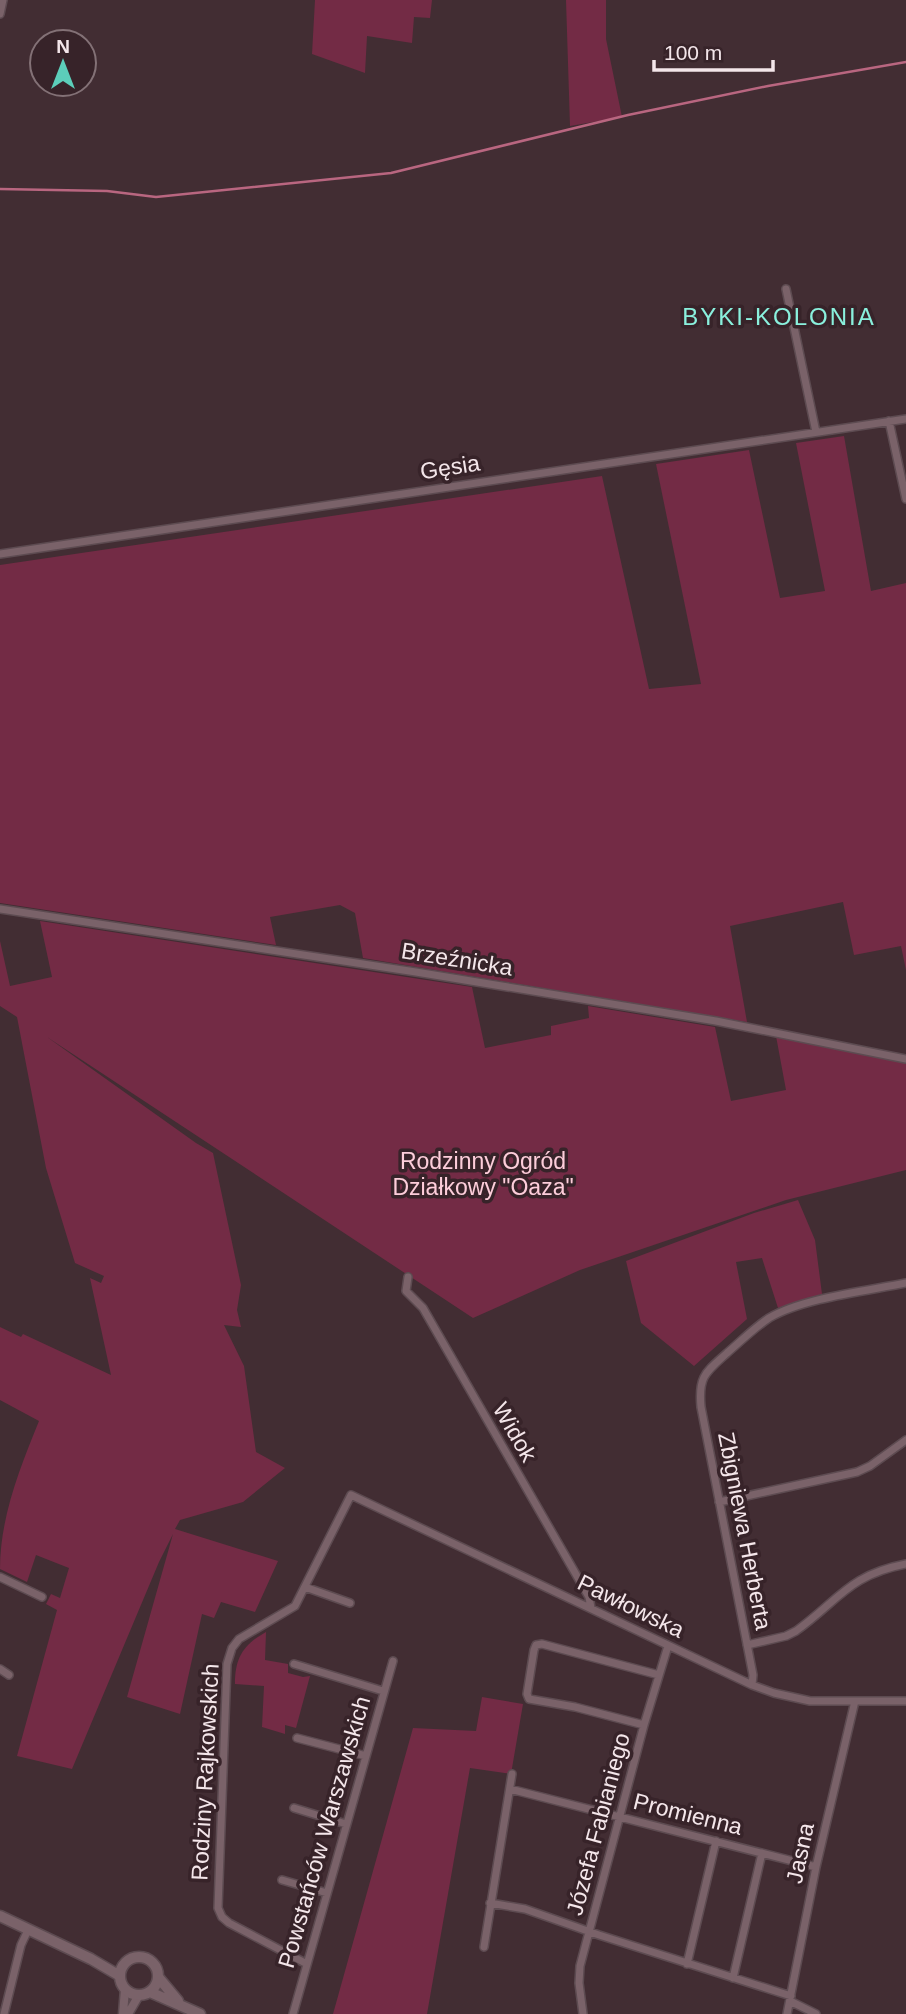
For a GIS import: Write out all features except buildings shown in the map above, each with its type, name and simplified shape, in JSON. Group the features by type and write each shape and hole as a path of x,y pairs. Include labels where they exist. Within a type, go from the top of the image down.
{"main road":[{"path":"0,1916 91,1959 120,1976"},
{"path":"91,1959 125,1963 134,1958 148,1960 156,1967 158,1977 180,2004"},
{"path":"125,1963 120,1976 124,1989 180,2004 200,2014"},
{"path":"145,1993 158,1977"}],"street":[{"path":"0,14 3,0"},
{"path":"786,289 816,432"},
{"name":"Gęsia","path":"0,554 906,419"},
{"path":"889,421 906,499"},
{"name":"Brzeźnicka","path":"0,909 716,1021 906,1059"},
{"name":"Widok","path":"408,1277 406,1291 423,1308 589,1597 591,1608"},
{"name":"Zbigniewa Herberta","path":"752,1685 754,1678 701,1407 701,1383 709,1369 770,1318 783,1311 817,1301 906,1283"},
{"path":"719,1502 857,1472 906,1440"},
{"name":"Pawłowska","path":"351,1495 752,1685 810,1701 906,1701"},
{"name":"Rodziny Rajkowskich","path":"307,1964 229,1923 218,1908 229,1655 239,1639 295,1606 351,1495"},
{"path":"747,1645 796,1631 858,1580 880,1570 906,1564"},
{"path":"0,1577 42,1597"},
{"path":"305,1587 351,1603"},
{"path":"644,1725 575,1707 529,1699 527,1694 534,1650 539,1644 659,1675"},
{"name":"Józefa Fabianiego","path":"583,2014 580,1966 644,1725 668,1646"},
{"name":"Powstańców Warszawskich","path":"293,2014 393,1661"},
{"path":"294,1664 383,1692"},
{"path":"0,1669 9,1675"},
{"name":"Jasna","path":"787,2014 816,1867 855,1701"},
{"path":"297,1738 366,1756"},
{"path":"484,1947 512,1774"},
{"name":"Promienna","path":"510,1789 816,1867"},
{"path":"294,1808 346,1824"},
{"path":"687,1964 716,1841"},
{"path":"733,1978 762,1853"},
{"path":"282,1881 327,1894"},
{"path":"490,1903 525,1909 733,1978 791,1998 816,2014"},
{"path":"4,2014 19,1950 28,1930"},
{"path":"124,1989 125,2014"},
{"path":"125,2014 145,1993"}],"green space":[{"path":"315,0 432,0 430,18 414,17 412,43 367,36 365,73 312,54"},
{"path":"566,0 606,0 606,39 622,117 570,126"},
{"path":"844,436 871,591 906,583 906,970 901,946 854,955 843,902 730,926 747,1022 363,958 355,913 340,905 270,917 276,945 0,903 0,565 602,476 649,689 701,684 656,464 749,450 780,598 825,591 796,443"},
{"name":"Rodzinny Ogród Działkowy \"Oaza\"","path":"40,921 472,987 485,1048 551,1035 551,1026 589,1018 588,1006 715,1027 731,1101 786,1090 776,1036 906,1063 906,1170 786,1200 580,1270 473,1318 47,1037 213,1153 241,1285 237,1310 241,1327 224,1325 244,1366 256,1452 285,1468 243,1502 180,1520 175,1529 278,1561 255,1612 221,1602 214,1618 202,1614 180,1714 127,1697 173,1534 72,1769 17,1756 57,1610 46,1604 51,1594 60,1598 69,1568 36,1555 27,1582 0,1569 7,1512 39,1421 0,1400 0,1327 21,1337 23,1334 111,1375 90,1278 101,1283 104,1276 75,1263 46,1168 17,1017 0,1006 0,941 10,986 52,977"},
{"path":"798,1200 815,1240 822,1294 778,1308 762,1258 736,1262 747,1319 694,1366 641,1323 626,1261 754,1213"},
{"path":"266,1632 265,1660 288,1664 288,1673 310,1676 296,1728 285,1725 285,1734 262,1727 264,1686 235,1684 242,1653 251,1642"},
{"path":"482,1697 523,1704 511,1774 470,1768 427,2014 333,2014 413,1728 476,1731"}],"waterway":[{"path":"0,189 107,191 156,197 391,173 628,115 768,86 906,62"}],"district":[{"name":"BYKI-KOLONIA","path":"779,316"}]}
